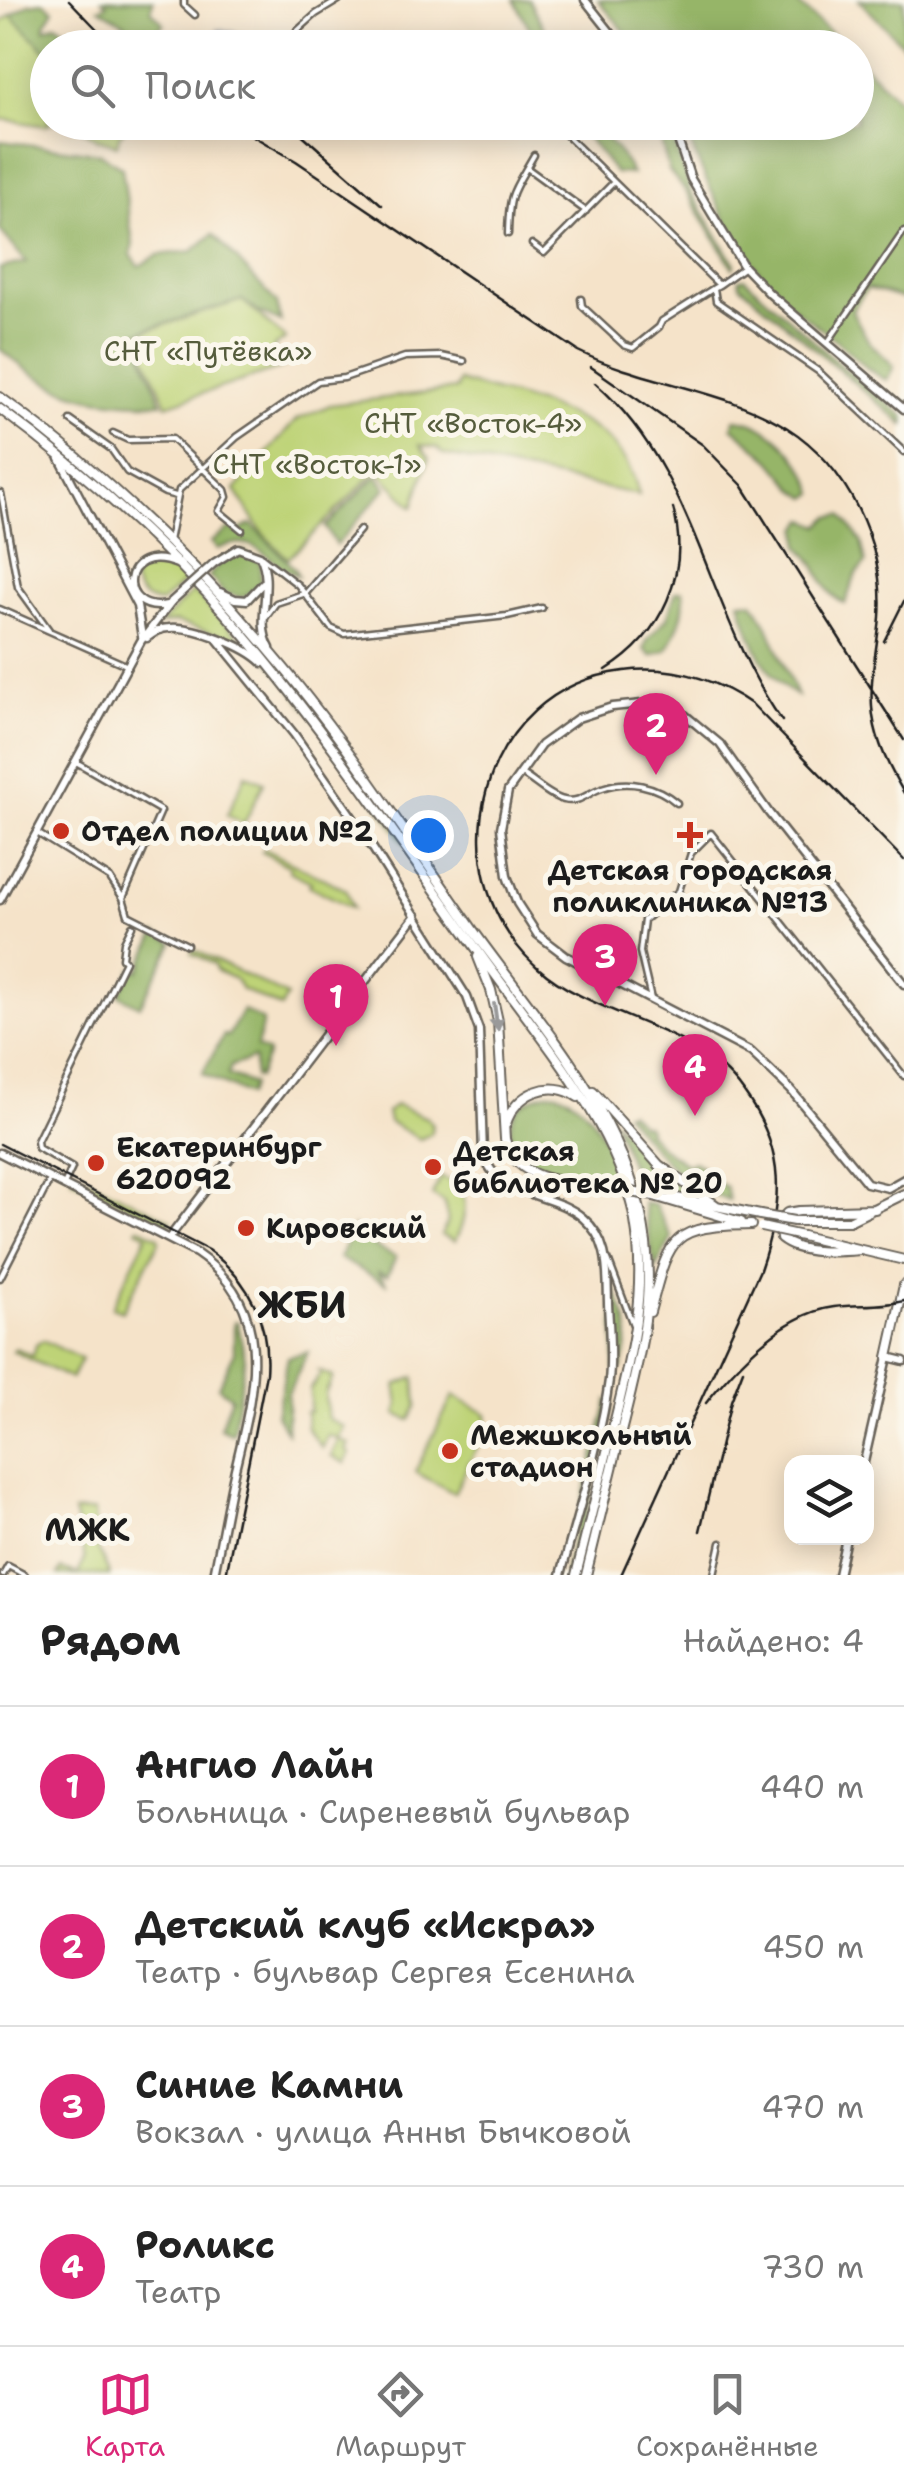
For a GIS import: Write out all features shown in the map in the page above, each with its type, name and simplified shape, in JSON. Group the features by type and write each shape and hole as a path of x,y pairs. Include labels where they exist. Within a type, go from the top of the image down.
{"main road":[{"path":"0,397 76,457 168,542 282,666 565,1058 611,1128 632,1179 638,1215 639,1339 586,1575"},
{"path":"0,409 57,454 178,564 238,628 286,688 567,1076 608,1143 638,1215"},
{"path":"460,927 486,974 495,1003 505,1138 516,1164 527,1171 794,1221 858,1218 904,1194"},
{"path":"565,1058 651,1157 717,1206"},
{"path":"505,1138 508,1117 516,1105 534,1092 554,1088 578,1098 608,1143"},
{"path":"654,1196 751,1225 904,1260"},
{"path":"861,1250 796,1248 780,1239 779,1222 788,1212 875,1209"},
{"path":"576,1575 639,1339 664,1261 680,1238 714,1224 751,1225"},
{"path":"888,1357 904,1285"}],"street":[{"path":"184,0 195,15"},
{"path":"298,30 339,0"},
{"path":"585,0 609,30"},
{"path":"570,140 716,287 716,301 818,370 904,452"},
{"path":"678,140 691,179 744,267 904,409"},
{"path":"508,234 509,200 534,155"},
{"path":"526,168 586,211"},
{"path":"532,244 544,253 612,184"},
{"path":"827,344 904,231"},
{"path":"581,299 582,306 624,345 633,348 662,321 744,267"},
{"path":"168,542 175,501 202,469 237,438 318,381 344,378 406,357 441,356 464,361"},
{"path":"70,420 111,449 127,472 175,501"},
{"path":"114,433 128,440 172,438 228,494 220,510 226,520 242,530"},
{"path":"57,454 137,606 141,642"},
{"path":"2,493 18,587 50,630"},
{"path":"264,623 276,602 306,594 360,530"},
{"path":"0,900 141,642 170,602 214,563 238,548 260,556 306,594 332,628 351,635 507,616 542,608"},
{"path":"260,556 266,577 266,642 282,666"},
{"path":"170,602 152,607 140,600 132,588 131,575 147,560 178,564"},
{"path":"206,580 223,594 242,600 256,594 266,577"},
{"path":"0,609 128,666"},
{"path":"141,642 156,631 172,627 218,639 258,658 286,688"},
{"path":"218,639 294,734 416,914 477,1018 483,1154 488,1168 507,1184 583,1218 598,1234 639,1339"},
{"path":"232,654 238,646"},
{"path":"904,984 769,813 720,744 692,719 649,704 604,710 560,728 541,745 508,791 502,828 507,876 516,903 537,934 566,956 724,1036 767,1064 867,1184 888,1188 904,1179"},
{"path":"76,762 161,811 123,898"},
{"path":"519,772 565,801 580,800 600,788 638,783 677,803"},
{"path":"37,833 110,878 128,915 186,945"},
{"path":"651,999 640,952 644,920 679,892 691,853 711,833 904,1076"},
{"path":"170,1238 416,914"},
{"path":"64,1185 72,1168 38,1148 37,1140 124,961 124,942 132,926"},
{"path":"0,1153 205,1259 228,1283 247,1314 253,1338 254,1374 214,1575"},
{"path":"0,1278 51,1179"},
{"path":"561,1575 610,1372 606,1254"},
{"path":"608,1280 612,1276 617,1280"},
{"path":"866,1455 888,1357 904,1361"},
{"path":"714,1575 721,1543"},
{"path":"838,1575 844,1545"},
{"path":"3,1575 8,1566 26,1575"}],"green space":[{"path":"102,0 153,0 151,10 164,24 156,30 132,28 99,8 107,5"},
{"path":"514,0 529,0 545,30 531,30"},
{"path":"598,0 794,0 827,30 624,30"},
{"path":"859,0 904,0 904,46"},
{"path":"44,2 54,10 45,29 56,24 65,30 30,30 30,35 11,15 29,4"},
{"path":"11,15 30,34 30,124 0,119 0,23"},
{"path":"874,75 904,106 904,299 867,288 852,311 869,342 894,366 887,380 777,293 747,254 689,140 874,140"},
{"path":"589,140 608,140 632,174 615,173"},
{"path":"661,140 673,140 691,193 735,264 733,268 685,190 669,171"},
{"path":"0,141 100,153 122,168 133,244 131,255 139,266 158,255 193,251 213,234 277,303 281,322 242,300 134,333 162,403 115,402 75,394 20,365 0,349 0,268 26,262 0,230"},
{"path":"744,278 904,416 904,425 740,285 739,279"},
{"name":"СНТ «Путёвка»","path":"242,300 286,339 273,348 284,367 167,405 136,334"},
{"path":"459,381 541,404 592,427 613,444 629,467 639,495 443,454 437,448 420,445 429,458 413,507 377,470 288,559 263,534 235,490 296,420 330,405 456,389"},
{"path":"735,419 760,427 784,445 804,468 815,493 808,498 796,490 771,460 732,427"},
{"path":"377,475 386,488 336,545 325,527"},
{"path":"110,491 236,619 346,757 417,854 414,856 259,648"},
{"path":"842,515 861,541 866,563 856,574 845,604 831,593 800,547 799,529 805,519 820,526 830,517"},
{"path":"251,524 298,576 252,546 231,544 217,549 211,542 231,528 236,532"},
{"path":"244,551 260,562 261,584 243,598 224,593 209,576 223,559"},
{"path":"149,562 169,567 186,580 161,603 145,598 135,586 134,574"},
{"path":"193,591 239,637 236,640 175,622 159,625"},
{"path":"676,591 683,591 684,599 677,629 667,650 651,656 644,649 647,640 667,618"},
{"path":"740,601 753,602 767,624 797,696 768,668 748,628"},
{"path":"246,774 264,782 244,824 227,815"},
{"path":"265,849 346,890 353,908 309,886 311,882 262,852"},
{"path":"156,934 173,943 140,1006 119,995 132,969 139,971"},
{"path":"193,949 287,996 281,1008 241,989 235,979 191,953"},
{"path":"243,1010 263,1021 257,1047 268,1053 258,1078 254,1077 254,1058 231,1066 228,1075 253,1084 248,1095 202,1074"},
{"path":"550,1092 564,1095 587,1113 604,1140 621,1183 571,1178 521,1164 511,1139 512,1118 525,1102"},
{"path":"396,1105 427,1118 432,1124 431,1134 420,1139 389,1122 387,1112"},
{"path":"629,1111 649,1128 647,1131 661,1147 688,1165 694,1162 704,1168 702,1173 726,1187 729,1200 697,1186 671,1165 625,1113"},
{"path":"613,1120 669,1179 703,1200 640,1189"},
{"path":"75,1173 171,1220 167,1225 72,1179"},
{"path":"441,1177 453,1183 457,1177 465,1202 455,1241 441,1235 448,1221 444,1202 432,1195"},
{"path":"643,1203 655,1205 672,1238 655,1269"},
{"path":"139,1227 159,1237 159,1242 122,1311 112,1307 147,1235 137,1230"},
{"path":"354,1227 357,1232 375,1237 374,1246 396,1257 387,1276 377,1272 388,1285 339,1258"},
{"path":"614,1289 628,1335 622,1368 615,1369"},
{"path":"237,1321 245,1358 233,1434 220,1428 231,1397 218,1387 234,1354"},
{"path":"43,1340 81,1359 71,1379 13,1351 15,1348 33,1356 36,1345"},
{"path":"308,1352 288,1393 287,1432 276,1415 288,1357"},
{"path":"319,1371 333,1377 325,1394 328,1419 344,1427 338,1439 328,1435 322,1448 307,1428 306,1412 310,1412 310,1389 321,1374"},
{"path":"415,1377 417,1405 410,1420 396,1414 396,1385"},
{"name":"Межшкольный стадион","path":"453,1396 487,1414 488,1426 454,1493 415,1472"},
{"path":"608,1400 613,1403 572,1575 564,1575"},
{"path":"339,1439 349,1444 345,1463 331,1456"},
{"path":"94,1511 97,1547 110,1575 58,1575 61,1569 78,1574 85,1559 74,1512"}],"tram line":[{"path":"0,1144 208,1250 235,1275 254,1304 265,1337 266,1374 226,1575"}],"railway":[{"path":"69,0 98,30"},
{"path":"260,140 578,351 761,414 808,443 828,463 858,509 876,562 880,617 872,679 873,716 885,756 904,793"},
{"path":"308,140 382,205"},
{"path":"591,367 703,445 742,485 904,740"},
{"path":"595,383 629,418 657,458 699,545 735,636 782,721"},
{"path":"606,670 643,639 667,600 678,556 673,508"},
{"path":"884,641 904,601"},
{"path":"621,1575 760,1270 776,1200 774,1156 757,1113 723,1068 672,1036 561,985 537,967 505,928 486,883 480,836 487,790 505,747 534,711 574,685 624,671 676,672 723,687 753,705 904,860"},
{"path":"706,1403 762,1343 797,1319 834,1307 904,1301"},
{"path":"700,1531 731,1401 743,1370"}],"place":[{"name":"Детский клуб «Искра»","path":"656,775"},
{"name":"Отдел полиции №2","path":"61,831"},
{"name":"Детская городская поликлиника №13","path":"690,835"},
{"name":"Синие Камни","path":"605,1006"},
{"name":"Ангио Лайн","path":"336,1046"},
{"name":"Роликс","path":"695,1116"},
{"name":"Екатеринбург 620092","path":"96,1163"},
{"name":"Детская библиотека № 20","path":"433,1167"},
{"name":"Кировский","path":"246,1228"},
{"name":"Межшкольный стадион","path":"450,1451"}],"district":[{"name":"ЖБИ","path":"302,1305"},
{"name":"МЖК","path":"87,1530"}],"park label":[{"name":"СНТ «Восток-4»","path":"473,423"},
{"name":"СНТ «Восток-1»","path":"317,464"}]}
